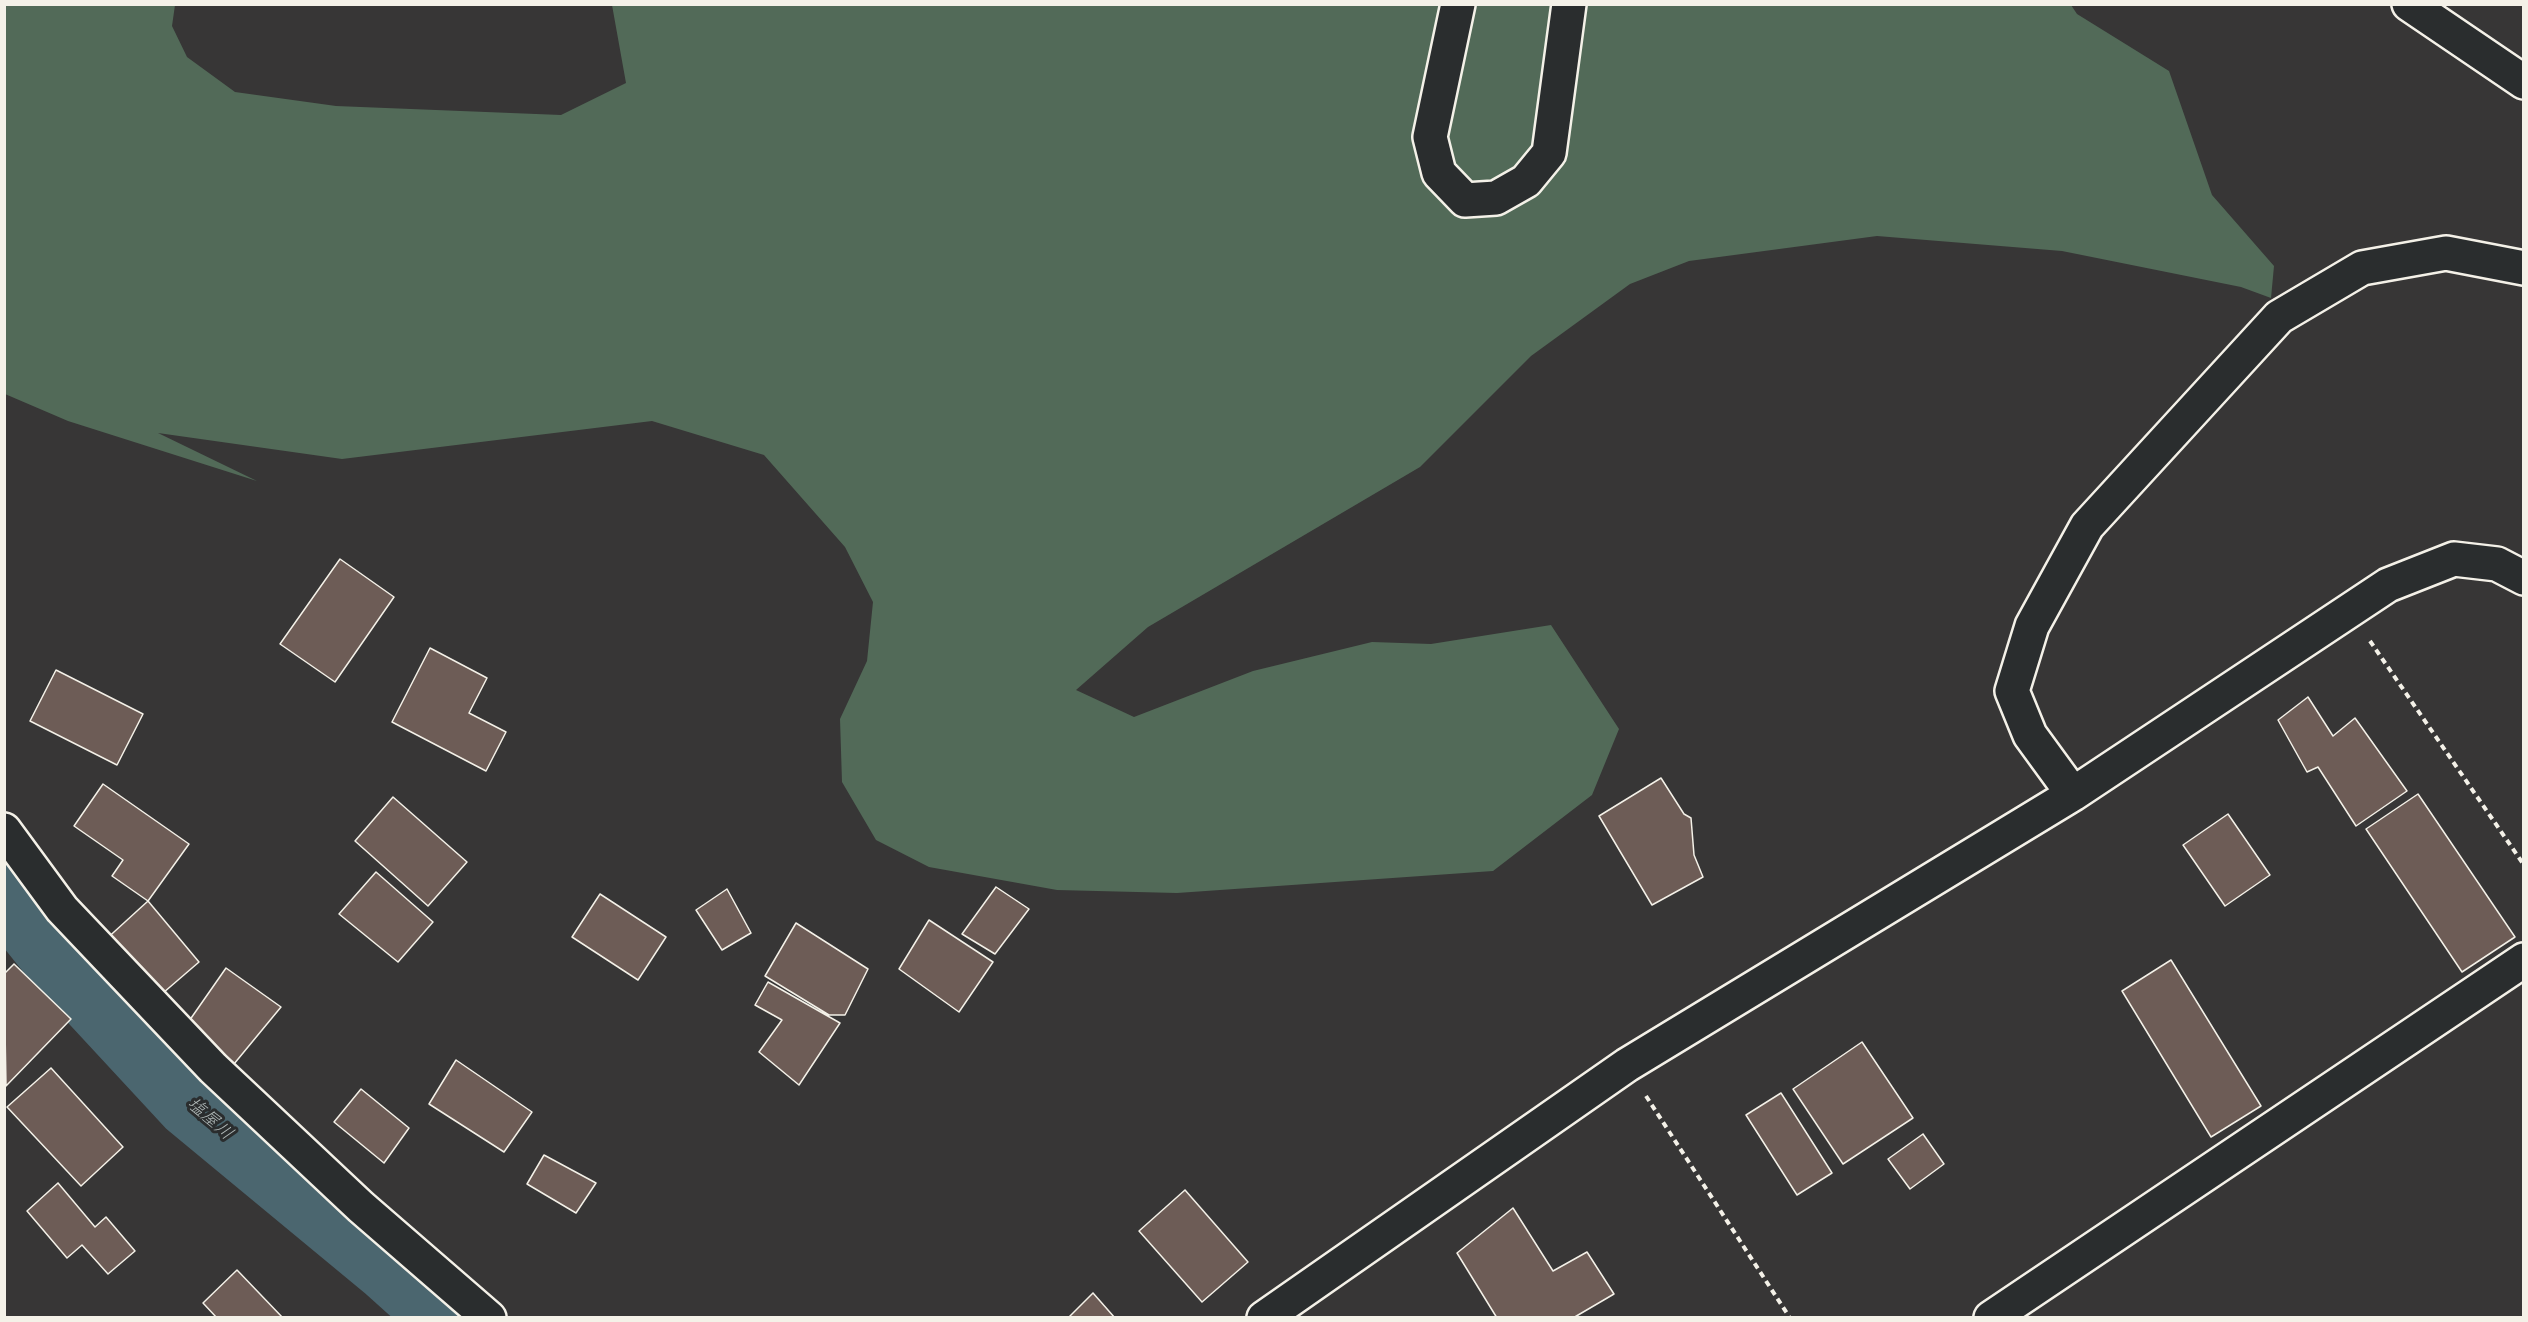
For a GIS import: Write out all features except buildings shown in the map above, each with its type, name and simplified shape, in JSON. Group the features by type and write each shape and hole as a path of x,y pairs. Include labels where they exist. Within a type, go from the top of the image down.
{"street":[{"path":"1458,4 1431,137 1439,173 1465,200 1496,198 1526,181 1550,153 1569,4"},
{"path":"2409,4 2523,82"},
{"path":"2073,794 2030,735 2012,691 2032,626 2086,526 2279,317 2362,268 2446,253 2523,268"},
{"path":"1264,1317 1627,1065 2073,794 2388,585 2454,559 2497,564 2523,578"},
{"path":"4,830 62,909 213,1068 361,1207 489,1317"},
{"path":"1991,1317 2523,960"}],"path":[{"path":"2349,611 2523,865"},
{"path":"1627,1065 1790,1317"}],"green space":[{"path":"5,5 175,5 172,26 187,57 235,92 336,106 561,115 626,83 612,5 2071,5 2077,14 2169,71 2212,195 2274,266 2271,298 2241,287 2062,251 1877,236 1689,261 1630,284 1531,356 1420,467 1148,627 1076,690 1134,717 1253,671 1372,642 1431,644 1551,625 1619,729 1592,795 1493,871 1177,893 1057,890 929,867 876,840 842,782 840,719 867,661 873,602 845,547 764,455 652,421 342,459 158,433 257,481 68,421 5,394"}],"waterway":[{"name":"塩屋川","path":"4,892 64,967 190,1103 387,1266 445,1318"}]}
